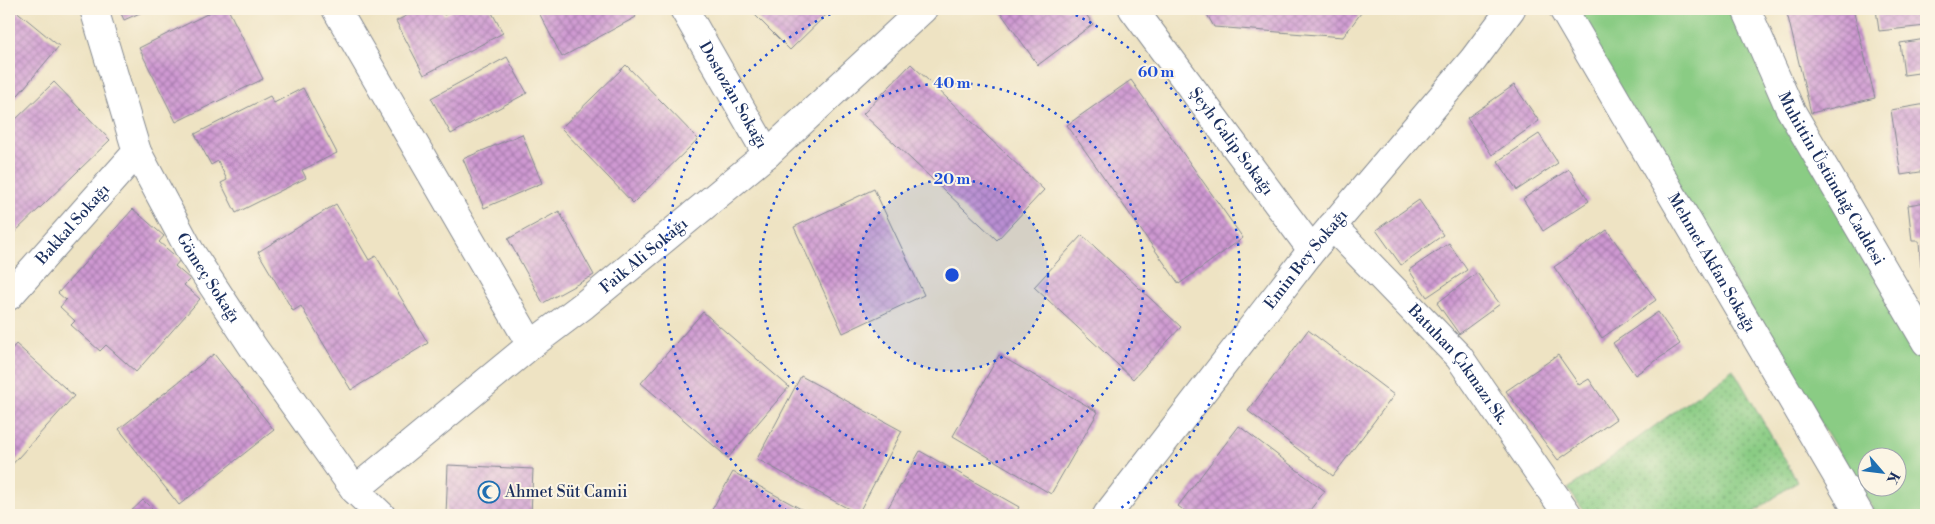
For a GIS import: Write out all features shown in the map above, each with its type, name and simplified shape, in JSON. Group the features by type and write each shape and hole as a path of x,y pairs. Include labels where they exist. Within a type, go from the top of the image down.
{"street":[{"name":"Gömeç Sokağı","path":"94,9 137,152 190,251 253,347 355,490 381,515"},
{"path":"336,9 530,345"},
{"name":"Dostozan Sokağı","path":"684,9 767,154"},
{"name":"Faik Ali Sokağı","path":"355,490 530,345 584,305 767,154 923,9"},
{"name":"Şeyh Galip Sokağı","path":"1133,9 1312,250"},
{"name":"Emin Bey Sokağı","path":"1107,515 1312,250 1472,60 1511,9"},
{"name":"Mehmet Akfan Sokağı","path":"1563,9 1860,515"},
{"name":"Muhittin Üstündağ Caddesi","path":"1746,9 1790,109 1926,342"},
{"name":"Bakkal Sokağı","path":"9,296 137,152"},
{"name":"Batuhan Çıkmazı Sk.","path":"1332,226 1459,357 1568,515"}],"green space":[{"path":"1569,9 1741,9 1926,353 1926,515 1877,515 1865,496 1908,496 1908,446 1858,446 1858,484"},
{"path":"1733,369 1797,481 1750,515 1587,515 1568,489"}],"building":[{"path":"9,9 14,9 59,46 9,106"},
{"path":"119,9 149,9 124,20"},
{"path":"217,9 228,9 263,79 176,122 139,48"},
{"path":"420,9 440,9 444,15 456,9 490,9 503,33 424,75 396,21"},
{"path":"537,9 631,9 636,17 562,57"},
{"path":"759,9 832,9 790,50 754,14"},
{"path":"998,9 1082,9 1093,24 1038,65"},
{"path":"1204,9 1364,9 1343,37 1214,27"},
{"path":"1786,9 1853,9 1875,98 1811,113"},
{"path":"1876,9 1926,9 1926,26 1879,31"},
{"path":"1926,39 1926,72 1904,75 1900,43"},
{"path":"507,57 527,93 451,134 431,98"},
{"path":"911,64 1044,190 997,240 863,114"},
{"path":"626,65 698,139 633,203 561,128"},
{"path":"1131,80 1243,238 1179,284 1067,125"},
{"path":"54,82 110,140 12,235 9,232 9,126"},
{"path":"1514,85 1539,121 1492,155 1467,118"},
{"path":"303,88 337,153 302,170 306,178 236,213 221,183 227,180 218,161 211,165 195,134 270,96 274,103"},
{"path":"1926,104 1926,171 1901,175 1891,110"},
{"path":"522,134 542,183 484,208 463,159"},
{"path":"1539,134 1558,163 1517,190 1498,161"},
{"path":"1569,169 1589,201 1543,231 1523,199"},
{"path":"874,189 924,295 843,333 794,227"},
{"path":"1419,200 1443,235 1401,265 1376,230"},
{"path":"1926,202 1926,266 1921,267 1919,241 1912,241 1908,205"},
{"path":"336,204 369,260 376,256 428,343 351,390 301,306 293,311 258,252"},
{"path":"133,209 164,236 159,242 180,260 175,266 190,279 184,285 200,299 136,372 106,345 100,351 71,325 75,321 60,307 66,300 58,293"},
{"path":"559,211 594,275 543,303 508,239"},
{"path":"1607,230 1656,300 1602,338 1554,267"},
{"path":"1082,235 1181,327 1133,379 1034,287"},
{"path":"1449,243 1467,270 1427,297 1409,270"},
{"path":"1477,273 1500,304 1459,334 1437,303"},
{"path":"703,312 789,387 728,458 641,383"},
{"path":"1658,312 1680,344 1635,375 1613,343"},
{"path":"1308,330 1394,395 1333,476 1248,411"},
{"path":"16,344 74,396 9,468 9,352"},
{"path":"214,354 274,430 179,505 119,429"},
{"path":"999,355 1098,412 1051,494 953,436"},
{"path":"1558,355 1579,385 1589,379 1616,419 1558,460 1506,391"},
{"path":"801,376 902,431 858,514 757,459"},
{"path":"1239,426 1325,491 1306,515 1190,515 1178,506"},
{"path":"920,451 1019,507 1015,515 884,515"},
{"name":"Ahmet Süt Camii","path":"448,465 533,469 531,515 446,515"},
{"path":"733,472 812,515 709,515"},
{"path":"143,500 158,515 127,515"}],"place":[{"name":"Ahmet Süt Camii","path":"489,492"}]}
